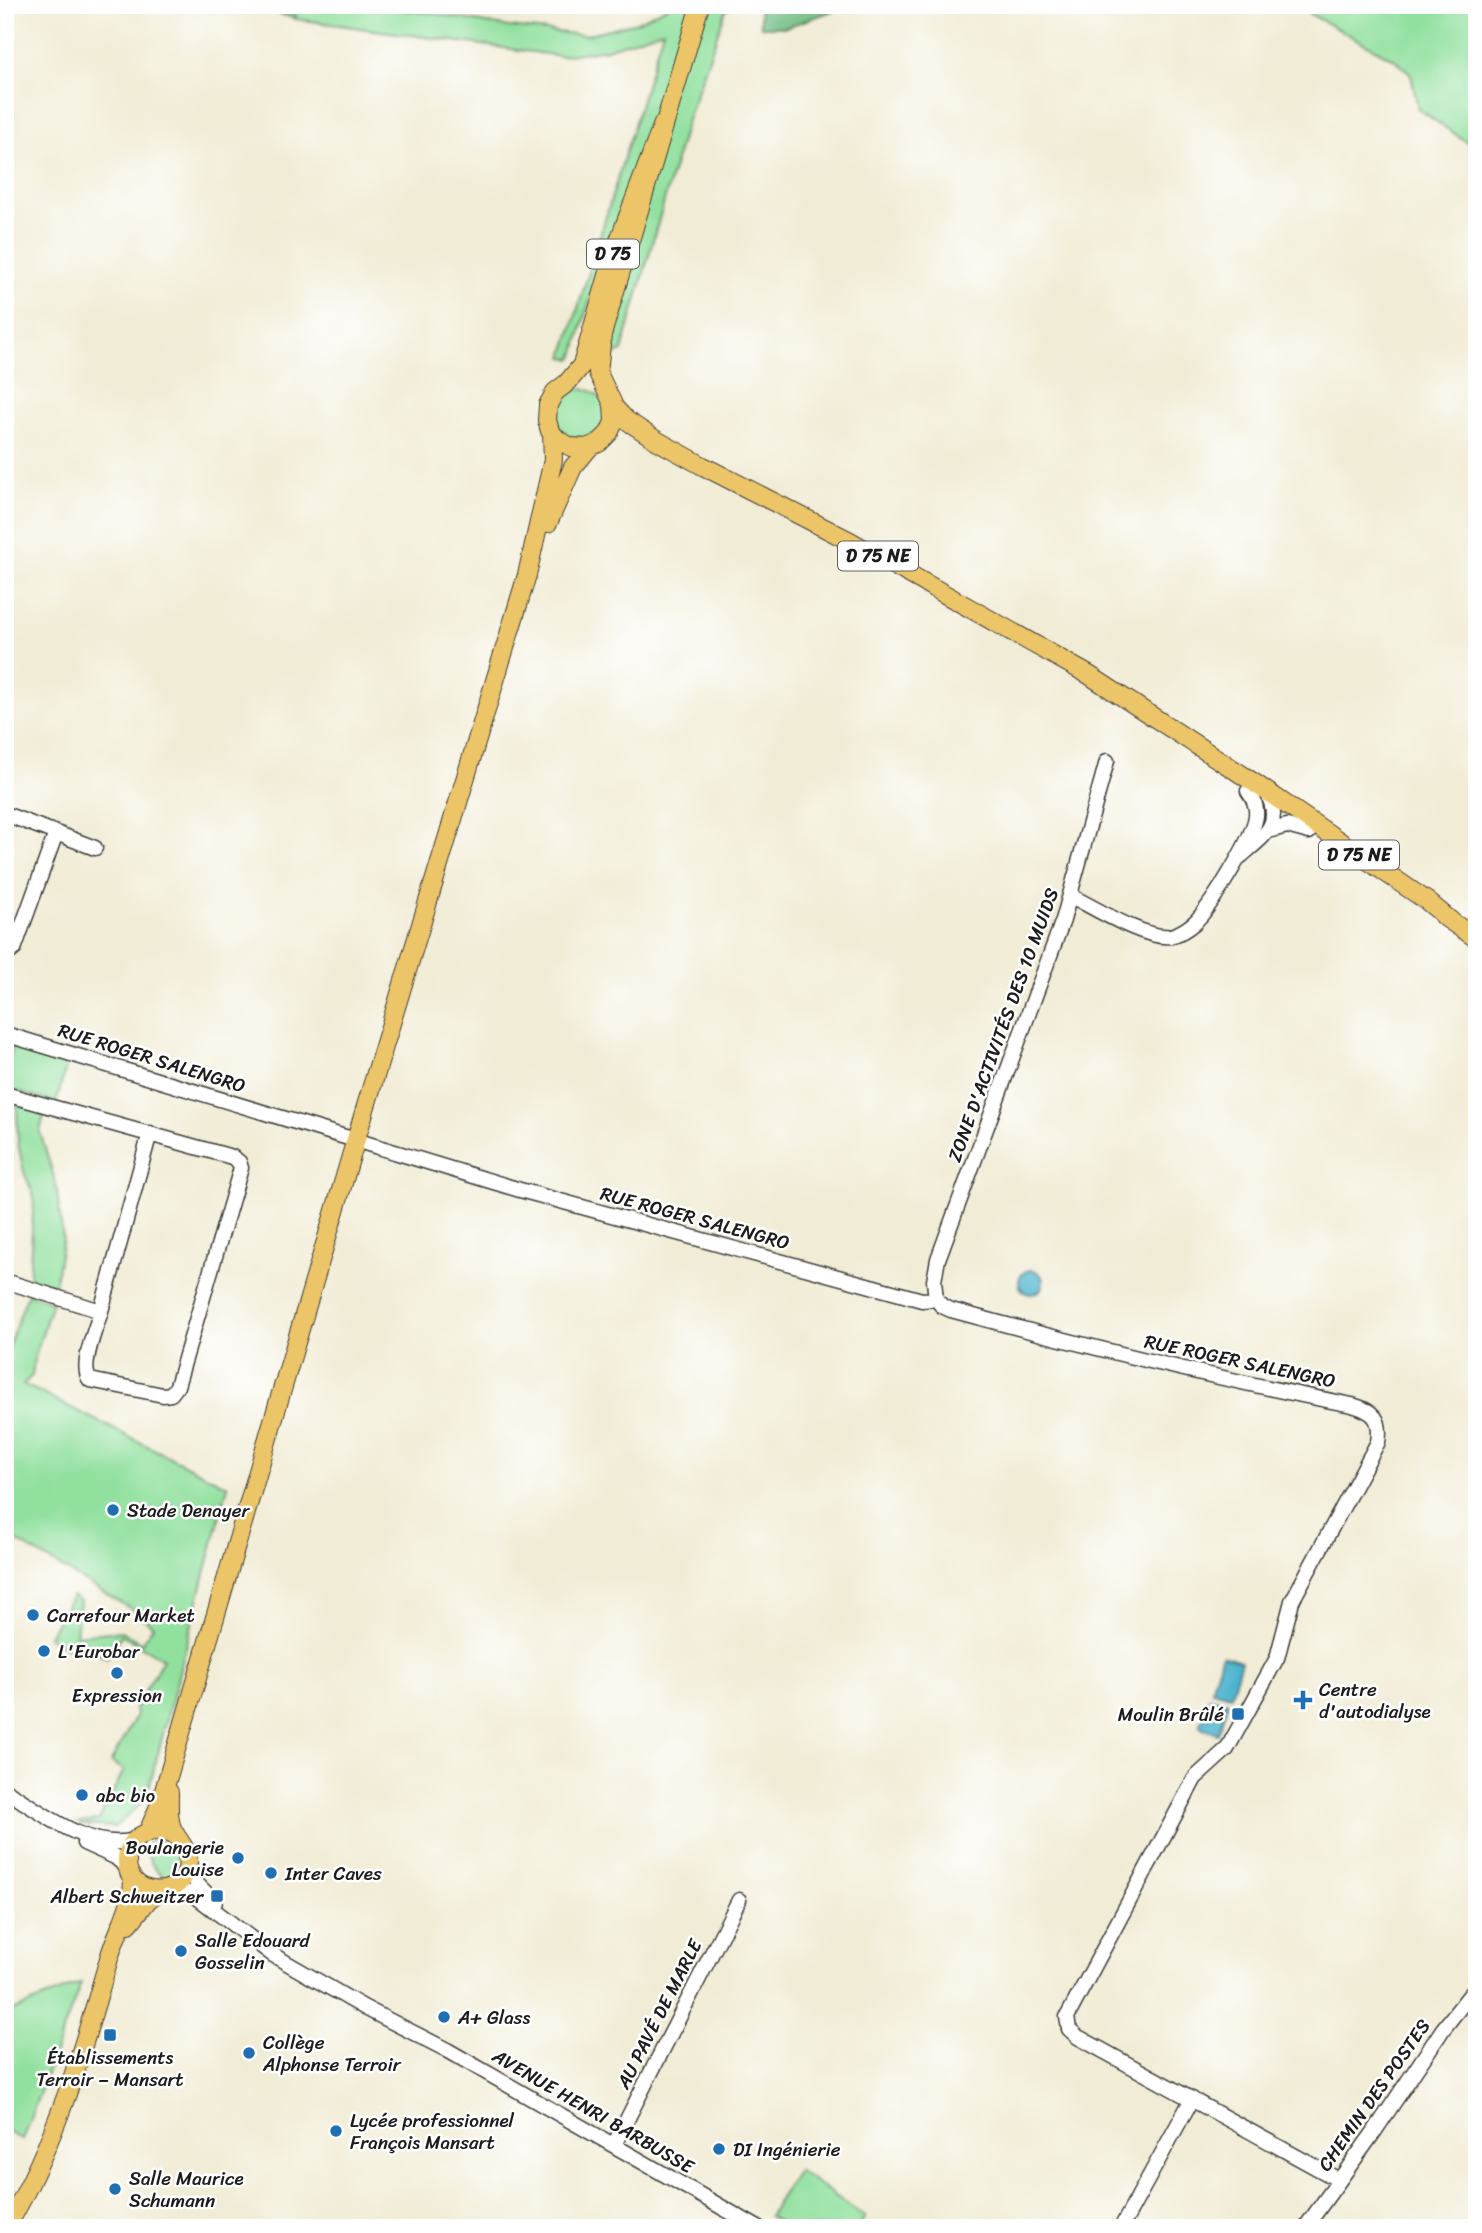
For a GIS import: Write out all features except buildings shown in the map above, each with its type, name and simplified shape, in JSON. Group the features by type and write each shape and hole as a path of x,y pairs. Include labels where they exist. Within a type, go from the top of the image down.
{"main road":[{"name":"D 75","path":"610,399 598,369 602,335 699,5"},
{"name":"D 75","path":"567,383 583,361 615,251 663,124"},
{"path":"6,2228 36,2173 64,2106 115,1940 130,1904 128,1852 156,1815 356,1139 527,575 552,466 552,433 547,420 548,405 555,392 567,383 587,381 610,399 614,422 606,438 589,448 576,463 527,575"},
{"name":"D 75 NE","path":"610,399 626,420 642,432 702,467"},
{"path":"552,433 568,446 589,448"},
{"name":"D 75 NE","path":"606,438 622,436 637,439 702,467 850,541 1049,654 1427,901 1451,921"},
{"name":"D 75 NE","path":"1281,808 1309,832 1377,878 1477,939"},
{"path":"14,2228 44,2171 67,2117 125,1934 144,1904 183,1877 188,1864 186,1850 170,1822 169,1771"},
{"path":"141,1836 164,1831 177,1837"},
{"path":"130,1873 143,1888 165,1890"}],"street":[{"name":"ZONE D'ACTIVITÉS DES 10 MUIDS","path":"936,1299 934,1281 938,1259 1070,896 1107,761"},
{"path":"1254,824 1257,791"},
{"path":"1070,896 1144,932 1168,936 1182,932 1194,923 1240,857 1254,824 1262,814 1281,808"},
{"path":"1240,857 1268,831 1281,808"},
{"path":"5,814 95,848"},
{"path":"1268,831 1287,826 1309,832"},
{"path":"5,956 14,948 56,833"},
{"name":"RUE ROGER SALENGRO","path":"5,1034 520,1190 922,1300 936,1299 951,1310 1214,1377 1372,1412 1377,1418 1378,1442 1292,1601 1277,1658 1223,1754 1194,1780 1068,2012 1068,2025 1074,2034 1192,2099"},
{"path":"5,1094 150,1133 232,1157 239,1162 241,1168 174,1392 163,1395 96,1382 88,1378 86,1365 150,1133"},
{"path":"5,1281 101,1311"},
{"path":"5,1790 84,1836 116,1843 141,1836"},
{"path":"5,1801 70,1837 116,1857 130,1873"},
{"name":"AVENUE HENRI BARBUSSE","path":"188,1864 195,1880 206,1894 262,1939 379,2008 409,2029"},
{"name":"AVENUE HENRI BARBUSSE","path":"165,1890 193,1895 267,1951 758,2228"},
{"name":"AU PAVÉ DE MARLE","path":"614,2145 739,1900"},
{"name":"CHEMIN DES POSTES","path":"1305,2228 1443,2029 1477,1986"},
{"path":"1121,2228 1192,2099 1339,2180"}],"green space":[{"path":"247,5 295,5 296,19"},
{"path":"295,5 364,6 585,35 637,22 671,5 736,5 726,10 686,123 622,351 607,359 614,321 642,223 618,215 573,359 563,357 663,30 607,49 561,56 296,19"},
{"path":"759,5 850,5 786,27 761,27"},
{"path":"1293,5 1477,5 1477,149 1418,109 1411,74 1394,59"},
{"path":"581,389 599,396 606,414 599,432 581,439 563,432 556,414 563,396"},
{"path":"14,1041 69,1057 56,1103 5,1088 5,1075"},
{"path":"17,1103 45,1111 40,1132 56,1184 63,1239 54,1288 29,1281 34,1196 24,1172 18,1143"},
{"name":"Stade Denayer","path":"28,1293 52,1302 34,1360 32,1376 23,1384 228,1486 146,1799 115,1827 78,1823 99,1820 124,1770 111,1762 136,1716 135,1709 163,1659 121,1635 107,1658 78,1641 72,1651 48,1637 72,1596 80,1601 76,1635 121,1631 142,1643 153,1626 131,1609 5,1534 5,1356"},
{"path":"155,1840 169,1844 176,1853 177,1866 167,1879 154,1868 149,1859 148,1843"},
{"path":"81,1983 22,2140 7,2131 5,2133 5,2014"},
{"path":"798,2170 865,2217 858,2228 789,2228 769,2216"}],"water":[{"path":"1031,1270 1040,1273 1043,1282 1040,1291 1031,1294 1022,1291 1019,1282 1022,1273"},
{"path":"1222,1655 1241,1661 1231,1695 1211,1690"},
{"path":"1209,1697 1228,1702 1218,1734 1200,1727"}],"place":[{"name":"Stade Denayer","path":"113,1510"},
{"name":"Carrefour Market","path":"33,1615"},
{"name":"L'Eurobar","path":"44,1651"},
{"name":"Expression","path":"117,1673"},
{"name":"Centre d'autodialyse","path":"1303,1700"},
{"name":"Moulin Brûlé","path":"1238,1714"},
{"name":"abc bio","path":"82,1795"},
{"name":"Boulangerie Louise","path":"238,1858"},
{"name":"Inter Caves","path":"271,1873"},
{"name":"Albert Schweitzer","path":"217,1896"},
{"name":"Salle Edouard Gosselin","path":"181,1951"},
{"name":"A+ Glass","path":"444,2017"},
{"name":"Établissements Terroir – Mansart","path":"110,2035"},
{"name":"Collège Alphonse Terroir","path":"249,2053"},
{"name":"Lycée professionnel François Mansart","path":"336,2131"},
{"name":"DI Ingénierie","path":"719,2149"},
{"name":"Salle Maurice Schumann","path":"115,2189"}]}
